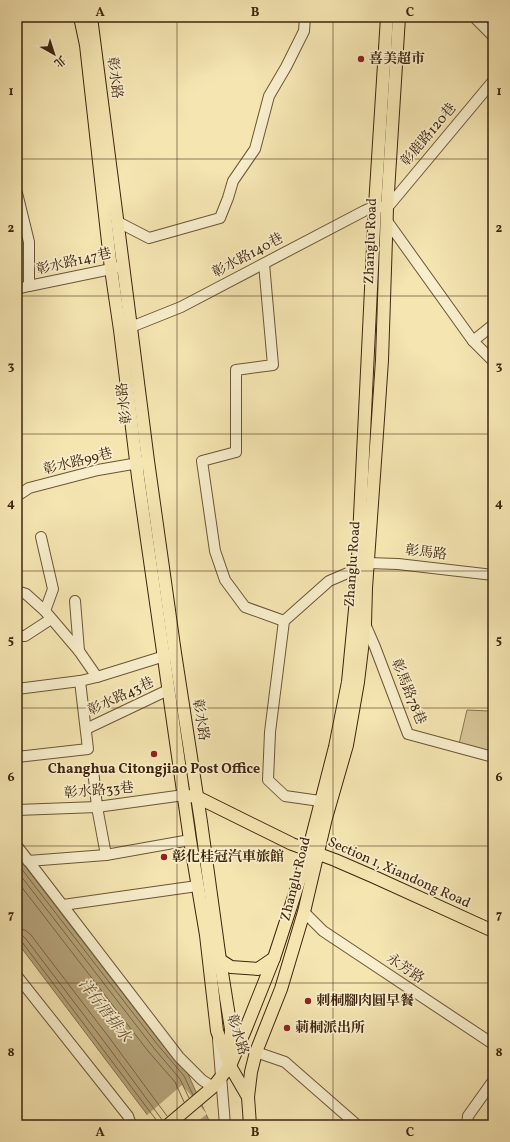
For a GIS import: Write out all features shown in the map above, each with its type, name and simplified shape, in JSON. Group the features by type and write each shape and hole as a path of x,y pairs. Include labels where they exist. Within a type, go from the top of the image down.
{"main road":[{"name":"彰水路","path":"80,17 86,45 111,269 126,327"},
{"name":"彰水路","path":"91,17 123,265 126,327 142,462 169,655 197,797 231,1029 230,1066"},
{"name":"Zhanglu Road","path":"168,1125 211,1089 230,1066 274,958 306,860 313,851 346,745 358,682 365,624 382,352 387,221 381,207 387,17"},
{"name":"Zhanglu Road","path":"250,1125 248,1097 251,1072 256,1052 281,989 304,912 320,801 335,747 348,682 354,633 358,569 368,352 399,17"},
{"path":"368,352 382,352"},
{"path":"365,418 378,419"},
{"name":"彰水路","path":"169,655 168,690 197,886 206,935 217,1031 230,1066"},
{"name":"Section 1, Xiandong Road","path":"184,795 197,797 292,844 313,851 372,876 493,931"},
{"path":"220,960 231,968 258,969 274,958"},
{"path":"230,1066 248,1097"}],"street":[{"path":"118,222 149,238 220,218 233,182 255,149 269,96 286,68 304,31 304,17"},
{"path":"474,17 493,36"},
{"name":"彰鹿路120巷","path":"381,207 493,81"},
{"name":"彰水路147巷","path":"17,193 29,242 29,286 111,269 123,265"},
{"name":"彰水路140巷","path":"126,327 180,307 364,211 381,207"},
{"path":"387,221 473,341 493,361"},
{"path":"264,264 273,365 236,370 236,452 202,461 215,551 224,580 245,607 284,622"},
{"path":"17,288 29,286"},
{"path":"473,341 493,325"},
{"name":"彰水路99巷","path":"17,496 29,488 98,470 142,462"},
{"path":"17,636 25,636 48,615 53,589 42,537"},
{"path":"320,801 285,796 268,780 270,732 284,622 329,581 358,569 368,563"},
{"name":"彰馬路","path":"368,563 398,564 493,575"},
{"path":"17,591 26,594 48,615 79,651 97,677"},
{"path":"75,601 79,651"},
{"name":"彰馬路78巷","path":"365,624 408,734 493,756"},
{"path":"17,689 80,681 169,655"},
{"path":"17,757 88,749 80,681"},
{"name":"彰水路43巷","path":"86,729 168,690"},
{"path":"93,768 97,807 106,855"},
{"name":"彰水路33巷","path":"17,810 97,807 184,795"},
{"path":"28,861 106,855 190,840"},
{"path":"17,846 179,1057 211,1089"},
{"path":"62,905 197,886"},
{"name":"永芳路","path":"304,912 323,930 493,1044"},
{"path":"17,976 128,1116 131,1125"},
{"path":"217,1031 225,1125"},
{"path":"256,1052 285,1062 357,1125"},
{"path":"467,1125 468,1116 493,1081"}],"shaded area":[{"path":"493,680 493,755 458,748 467,710 489,711"}],"water":[{"name":"洋仔厝排水","path":"17,856 160,1042 188,1074 211,1125 155,1125 17,942"}],"pier":[{"path":"182,1085 207,1114 193,1125 153,1125 146,1116"}],"place":[{"name":"喜美超市","path":"361,59"},
{"name":"Changhua Citongjiao Post Office","path":"154,754"},
{"name":"彰化桂冠汽車旅館","path":"164,857"},
{"name":"刺桐腳肉圓早餐","path":"308,1001"},
{"name":"莿桐派出所","path":"287,1028"}]}
